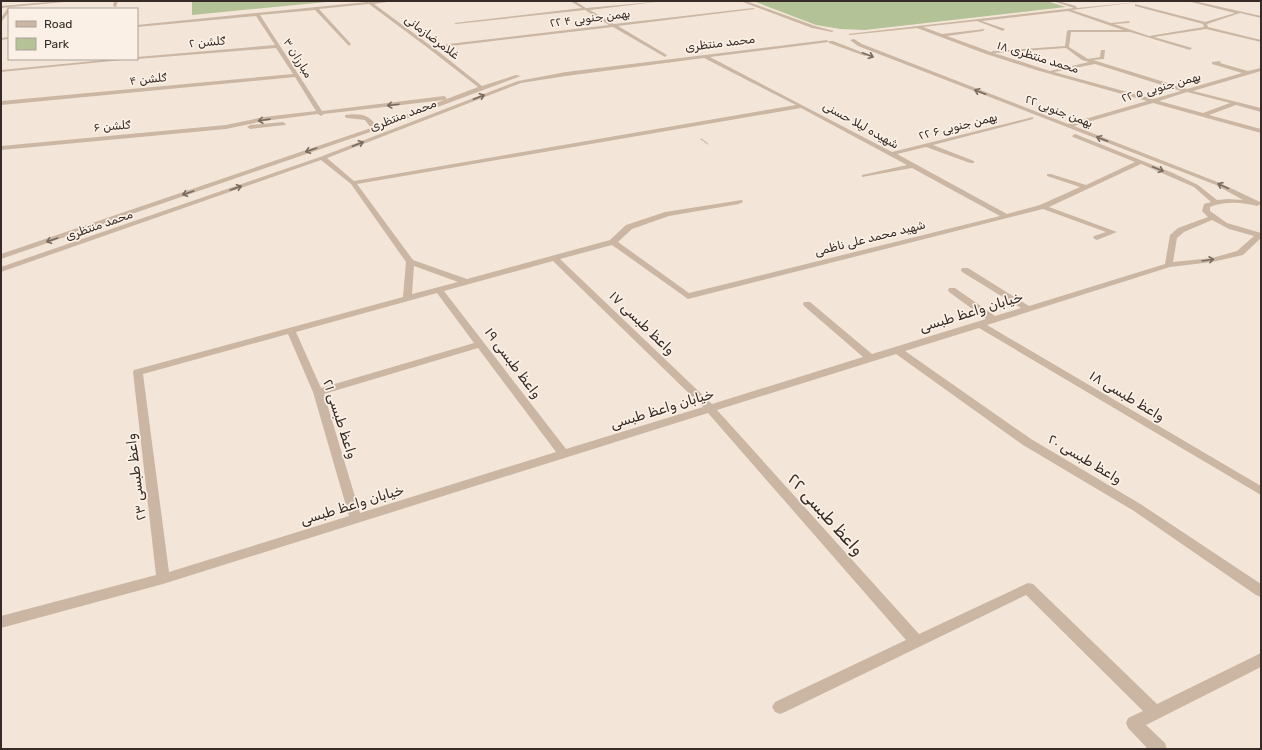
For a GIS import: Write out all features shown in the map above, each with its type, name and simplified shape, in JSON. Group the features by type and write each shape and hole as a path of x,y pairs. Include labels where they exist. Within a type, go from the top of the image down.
{"street":[{"path":"10,8 15,1"},
{"path":"1,7 10,8 73,1"},
{"path":"138,25 363,1"},
{"path":"138,25 368,2 392,1"},
{"path":"572,1 665,56"},
{"path":"456,24 660,1"},
{"path":"1054,1 1081,8"},
{"path":"850,36 1145,1"},
{"path":"1189,1 1261,18"},
{"name":"غلامرضازمانی","path":"368,2 430,47 482,88"},
{"path":"741,2 753,9 803,29"},
{"name":"۲۲ بهمن جنوبی","path":"741,2 814,27 834,31 814,35 1045,124"},
{"path":"1130,3 1261,41"},
{"path":"316,8 349,45"},
{"name":"۲۲ بهمن جنوبی ۴","path":"430,47 753,9"},
{"path":"1067,10 1190,49"},
{"path":"1,20 8,11"},
{"path":"1146,36 1206,26 1238,13"},
{"name":"مبارزان ۳","path":"257,14 321,114"},
{"path":"1091,18 1104,16"},
{"path":"978,20 1003,30"},
{"path":"1109,24 1129,22"},
{"name":"محمد منتظری ۱۸","path":"918,27 988,53 1049,72 1261,131"},
{"path":"942,36 983,30"},
{"path":"1067,47 1069,31 1130,31"},
{"name":"۲۲ بهمن جنوبی","path":"850,36 860,45 1218,184 1259,205"},
{"name":"محمد منتظری","path":"1,270 322,158 520,82 704,56 829,42 850,36"},
{"name":"محمد منتظری","path":"1,257 374,129 510,78 808,37"},
{"name":"ګلشن ۲","path":"138,58 278,46"},
{"path":"988,53 1067,47 1084,59 1095,63 1188,91 1261,110"},
{"path":"1084,59 1102,58 1103,51"},
{"name":"شهیده لیلا حسنی","path":"704,56 802,106 1006,216"},
{"path":"1,71 119,60"},
{"path":"1063,62 1077,66"},
{"path":"1219,62 1214,64 1248,73"},
{"path":"1049,72 1095,63"},
{"path":"1128,72 1141,69"},
{"name":"۲۲ بهمن جنوبی ۵","path":"1067,126 1261,69"},
{"name":"ګلشن ۴","path":"1,103 297,75"},
{"path":"949,87 961,84"},
{"path":"226,127 264,119 321,114 460,96"},
{"path":"1204,115 1236,103"},
{"path":"353,183 802,106"},
{"path":"337,117 367,117 371,120 374,129"},
{"path":"315,120 330,118"},
{"name":"۲۲ بهمن جنوبی ۶","path":"891,154 1030,118"},
{"path":"226,127 262,127 292,123"},
{"name":"ګلشن ۶","path":"1,148 226,127"},
{"name":"۲۲ بهمن جنوبی","path":"1060,130 1171,174 1196,186 1215,202"},
{"path":"927,145 972,162"},
{"path":"322,158 353,183 410,262 466,282"},
{"name":"شهید محمد علی ناظمی","path":"613,242 688,296 1043,207 1140,162"},
{"path":"864,176 912,166"},
{"path":"1049,175 1086,187"},
{"path":"167,200 187,206"},
{"path":"1259,205 1228,200 1215,202 1207,206 1206,211 1212,218 1224,225 1241,231 1261,235"},
{"path":"291,330 613,242 629,227 668,214 739,202"},
{"path":"1043,207 1113,232 1098,238"},
{"path":"1170,265 1173,237 1181,230 1212,218"},
{"name":"خیابان واعظ طبسی","path":"1,622 163,579 1170,265 1212,260 1240,254 1261,235"},
{"name":"واعظ طبسی ۱۷","path":"554,258 710,408"},
{"path":"407,298 410,262"},
{"path":"965,270 1028,309"},
{"name":"واعظ طبسی ۱۹","path":"439,290 564,454"},
{"path":"952,290 994,320"},
{"path":"807,304 870,358"},
{"name":"واعظ طبسی ۱۸","path":"979,324 1261,491"},
{"name":"واعظ طبسی ۲۳","path":"163,579 138,372 291,330"},
{"name":"واعظ طبسی ۲۱","path":"291,330 318,392 356,519"},
{"path":"318,392 480,344"},
{"name":"واعظ طبسی ۲۰","path":"897,350 1027,442 1138,508 1261,592"},
{"name":"واعظ طبسی ۲۲","path":"710,408 917,642"},
{"path":"780,707 1028,588 1155,712"},
{"path":"1158,749 1134,723 1261,660"}],"green space":[{"path":"192,1 337,1 192,15"},
{"path":"753,1 1047,1 1066,7 865,30 840,29 816,25"}]}
